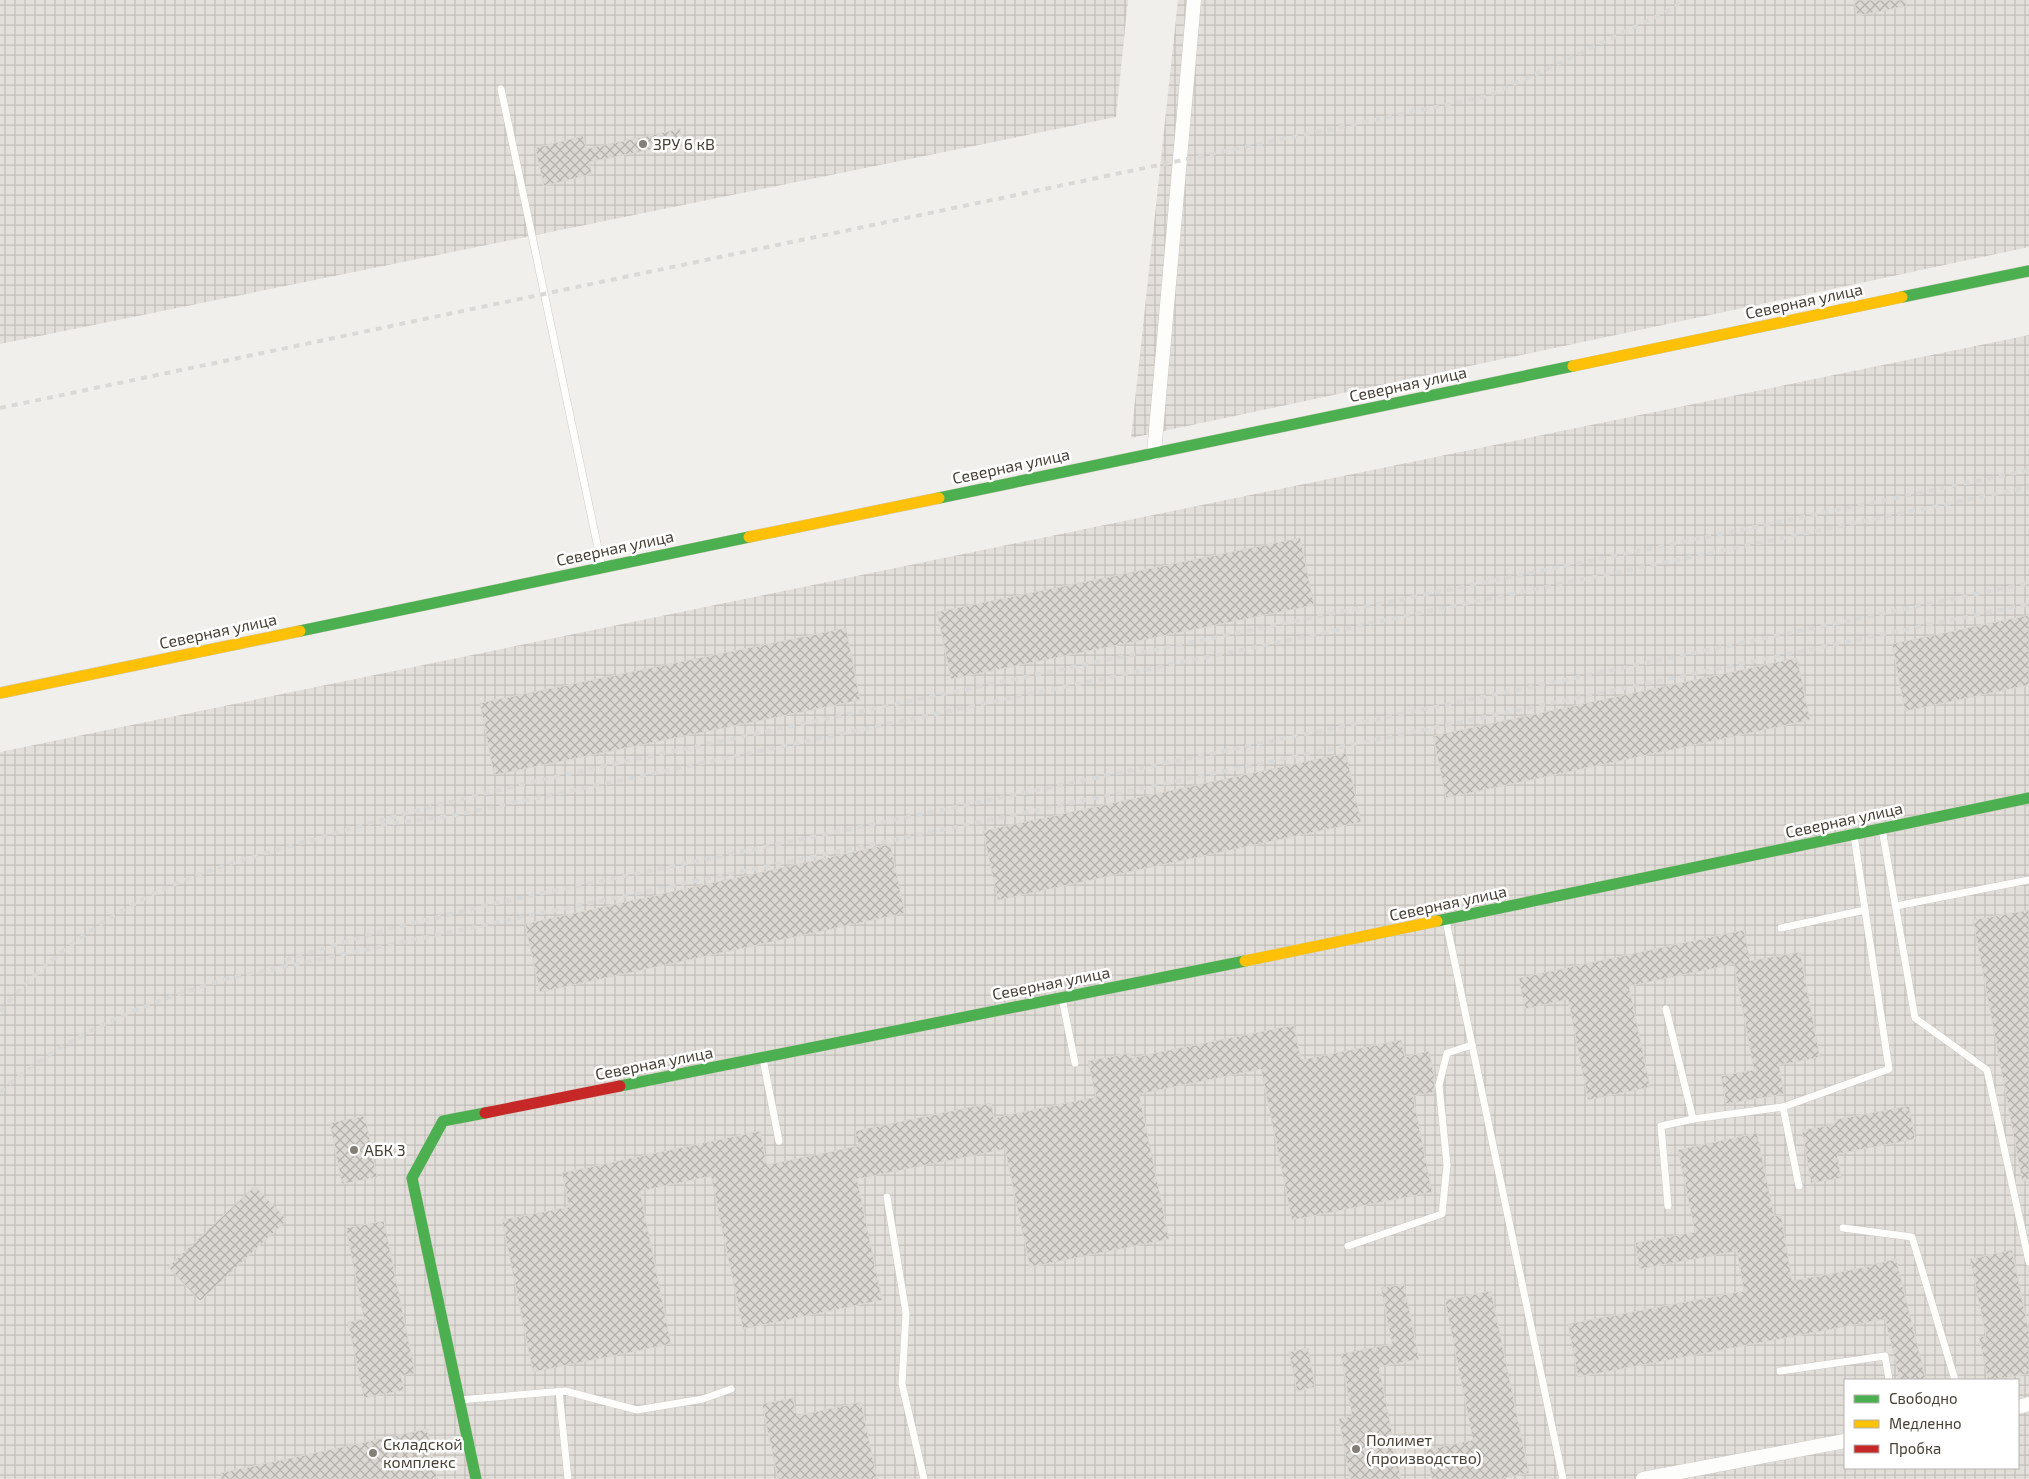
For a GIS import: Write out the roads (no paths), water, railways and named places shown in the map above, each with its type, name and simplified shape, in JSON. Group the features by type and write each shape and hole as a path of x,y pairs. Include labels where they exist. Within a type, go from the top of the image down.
{"main road":[{"name":"Северная улица","path":"0,693 2029,271"},
{"name":"Северная улица","path":"476,1479 412,1178 443,1121 1446,920 2029,798"}],"street":[{"path":"1154,453 1194,0"},
{"path":"1643,1479 1844,1441"}],"lane":[{"path":"501,89 602,568"},
{"path":"1882,829 1915,1018 1987,1070 2029,1262"},
{"path":"1668,1206 1661,1126 1693,1119 1783,1107 1890,1069 1854,835"},
{"path":"1896,906 2029,880"},
{"path":"1781,928 1866,910"},
{"path":"1446,920 1563,1479"},
{"path":"1062,997 1075,1063"},
{"path":"1666,1009 1693,1119"},
{"path":"1348,1246 1442,1214 1447,1165 1439,1085 1447,1053 1472,1045"},
{"path":"763,1058 779,1140"},
{"path":"1783,1107 1799,1186"},
{"path":"887,1197 906,1313 902,1384 924,1479"},
{"path":"1843,1228 1912,1238 1955,1379"},
{"path":"1780,1371 1885,1356 1889,1379"},
{"path":"459,1400 565,1391 637,1410 703,1399 730,1388"},
{"path":"558,1392 568,1479"}],"railway":[{"path":"0,408 1488,96 1674,8 1682,0"},
{"path":"0,1011 18,991 78,940 122,911 170,886 230,864 394,817 580,771 1130,655 2029,470"},
{"path":"381,825 456,815 2029,487"},
{"path":"285,960 389,929 496,903 2029,583"},
{"path":"0,1092 26,1071 53,1053 110,1021 140,1008 234,977 2029,604"}],"place":[{"name":"ЗРУ 6 кВ","path":"643,144"},
{"name":"АБК 3","path":"354,1150"},
{"name":"Полимет (производство)","path":"1356,1449"},
{"name":"Складской комплекс","path":"373,1453"}]}
